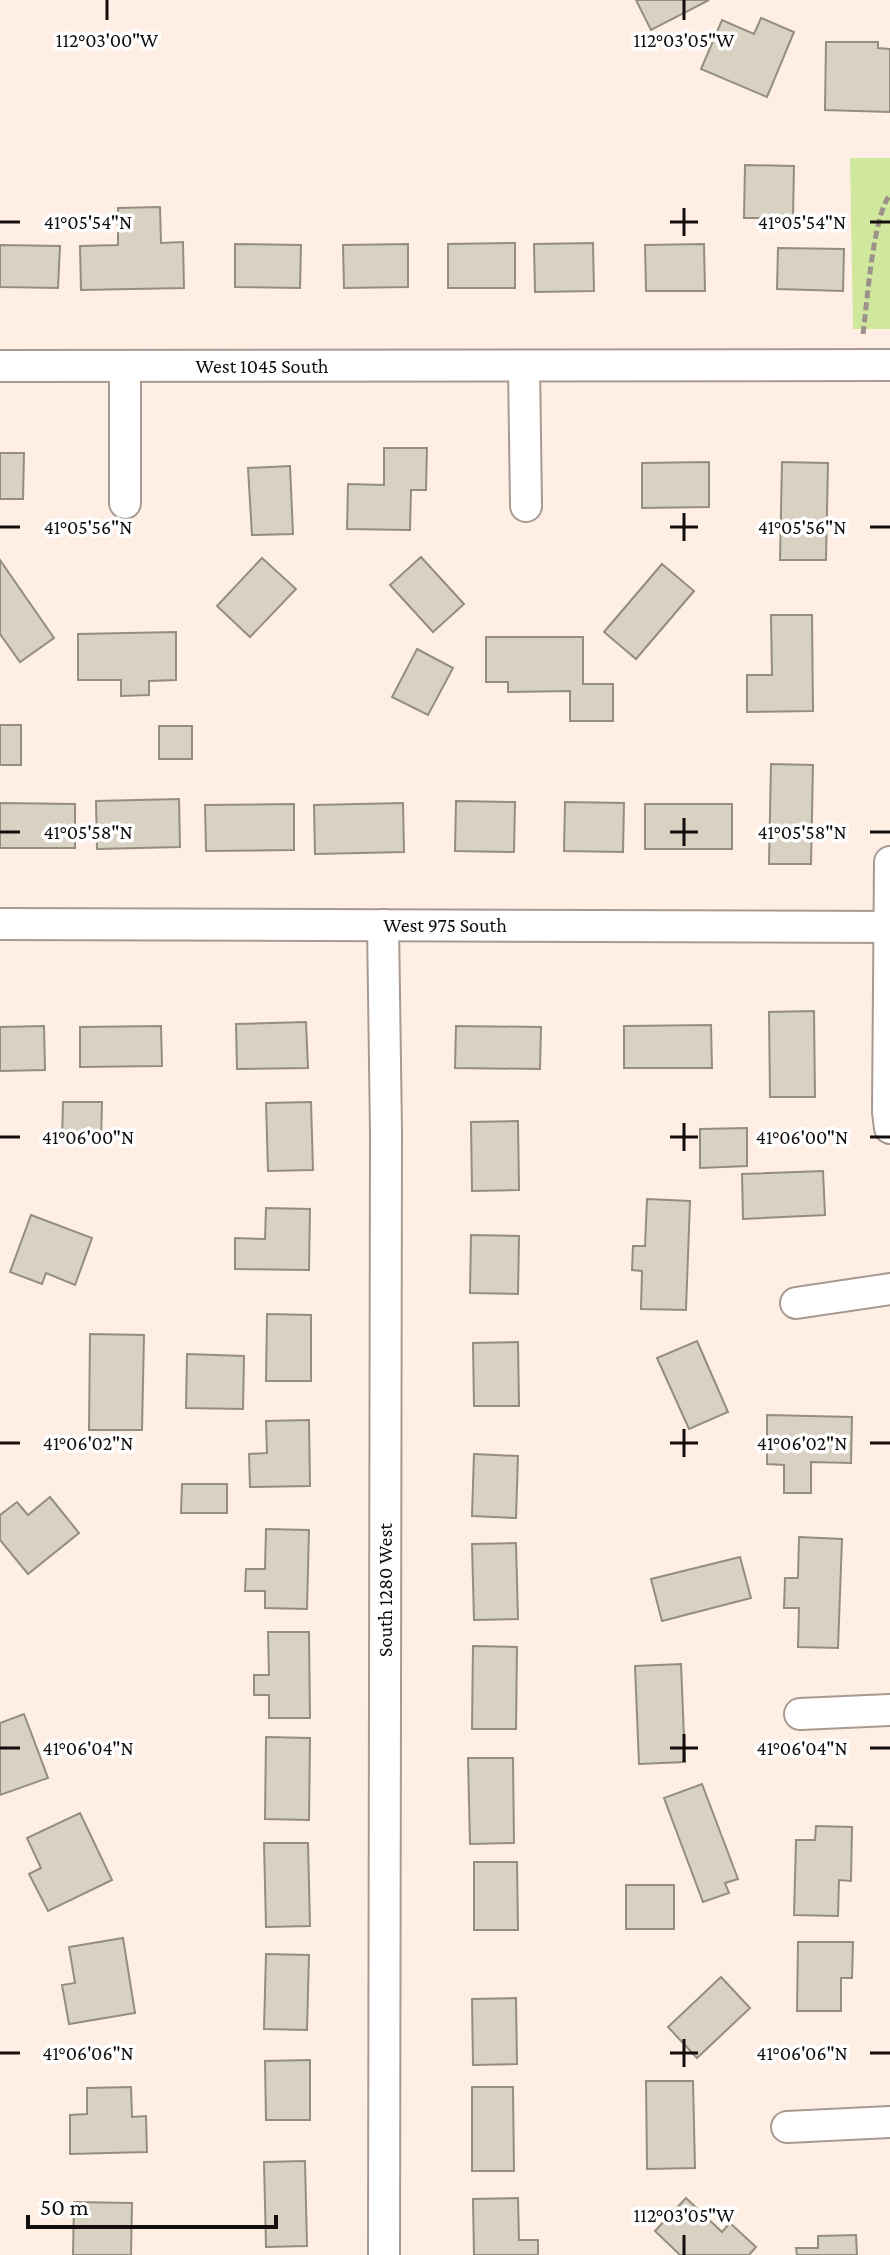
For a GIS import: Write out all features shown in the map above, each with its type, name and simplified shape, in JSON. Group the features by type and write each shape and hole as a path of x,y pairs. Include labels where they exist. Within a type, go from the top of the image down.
{"street":[{"name":"West 1045 South","path":"0,366 890,365"},
{"path":"125,366 125,503"},
{"path":"524,366 526,506"},
{"path":"890,862 890,1128"},
{"name":"West 975 South","path":"0,924 890,927"},
{"name":"South 1280 West","path":"383,925 386,1132 384,2255"},
{"path":"796,1303 890,1289"},
{"path":"800,1714 890,1710"},
{"path":"787,2127 890,2122"}],"path":[{"path":"863,336 879,216 890,195"}],"green space":[{"path":"850,158 890,158 890,329 853,329"}],"building":[{"path":"636,0 709,0 651,30"},
{"path":"761,18 794,32 767,97 701,69 722,20 754,34"},
{"path":"826,42 878,42 878,48 890,49 890,112 825,110"},
{"path":"745,165 794,166 793,218 744,218"},
{"path":"160,207 161,243 183,242 184,288 81,290 80,246 118,245 118,208"},
{"path":"515,243 515,288 448,288 448,244"},
{"path":"593,243 594,291 535,292 534,244"},
{"path":"235,244 301,245 300,288 235,287"},
{"path":"408,244 408,287 344,288 343,245"},
{"path":"704,244 705,291 646,291 645,245"},
{"path":"0,245 60,246 58,288 0,287"},
{"path":"778,248 844,249 843,291 777,289"},
{"path":"384,448 427,448 426,490 411,490 410,530 347,529 348,484 384,485"},
{"path":"0,453 24,453 23,499 0,499"},
{"path":"709,462 709,507 642,508 642,463"},
{"path":"782,462 828,463 826,560 780,560"},
{"path":"290,466 293,534 252,535 248,468"},
{"path":"421,557 464,604 433,632 390,585"},
{"path":"262,558 296,589 250,637 217,606"},
{"path":"0,560 54,638 20,662 0,634"},
{"path":"662,564 694,591 636,659 604,632"},
{"path":"771,615 812,615 813,711 747,712 747,675 772,675"},
{"path":"176,632 176,680 149,681 149,695 121,696 121,680 78,680 78,634"},
{"path":"486,637 583,637 583,684 613,684 613,721 570,721 570,691 508,692 508,682 486,682"},
{"path":"417,649 453,668 428,715 392,697"},
{"path":"0,725 21,725 21,765 0,765"},
{"path":"159,726 192,726 192,759 159,759"},
{"path":"771,764 813,765 811,864 769,864"},
{"path":"179,799 180,847 97,849 96,801"},
{"path":"456,801 515,802 514,852 455,851"},
{"path":"565,802 624,803 623,852 564,851"},
{"path":"0,803 75,804 75,848 0,848"},
{"path":"403,803 404,852 315,854 314,805"},
{"path":"294,804 294,850 206,851 205,805"},
{"path":"645,804 732,804 732,849 645,849"},
{"path":"814,1011 815,1097 770,1097 769,1012"},
{"path":"306,1022 308,1068 237,1069 236,1024"},
{"path":"711,1025 712,1068 624,1068 624,1026"},
{"path":"44,1026 45,1070 0,1071 0,1027"},
{"path":"161,1026 162,1066 80,1067 80,1027"},
{"path":"456,1026 541,1027 540,1069 455,1068"},
{"path":"63,1102 102,1102 101,1141 62,1141"},
{"path":"311,1102 313,1170 268,1171 266,1103"},
{"path":"518,1121 519,1190 472,1191 471,1122"},
{"path":"747,1128 747,1166 700,1168 700,1129"},
{"path":"823,1171 825,1215 743,1219 742,1174"},
{"path":"647,1199 690,1201 686,1310 641,1309 642,1271 632,1270 633,1246 645,1246"},
{"path":"266,1208 310,1209 309,1270 235,1269 235,1238 265,1239"},
{"path":"31,1215 92,1238 75,1285 46,1273 42,1284 10,1272"},
{"path":"471,1235 519,1236 518,1294 470,1293"},
{"path":"267,1314 311,1315 311,1381 266,1381"},
{"path":"90,1334 144,1335 142,1430 89,1430"},
{"path":"697,1341 728,1412 689,1429 657,1358"},
{"path":"518,1342 519,1406 474,1406 473,1343"},
{"path":"187,1354 244,1356 243,1409 186,1408"},
{"path":"767,1415 852,1417 851,1463 811,1462 811,1493 784,1493 784,1465 767,1464"},
{"path":"309,1420 310,1486 250,1487 249,1454 267,1453 266,1421"},
{"path":"474,1454 518,1456 516,1518 472,1516"},
{"path":"182,1484 227,1484 227,1513 181,1513"},
{"path":"50,1497 79,1533 28,1574 0,1540 0,1515 17,1502 28,1515"},
{"path":"266,1529 309,1530 307,1609 265,1608 265,1591 245,1591 246,1569 265,1569"},
{"path":"799,1537 842,1539 838,1648 798,1647 799,1608 784,1608 785,1578 798,1578"},
{"path":"516,1543 518,1619 474,1620 472,1544"},
{"path":"740,1557 751,1598 662,1621 651,1579"},
{"path":"268,1632 309,1632 310,1718 269,1718 269,1695 254,1695 254,1675 269,1675"},
{"path":"473,1646 517,1647 516,1729 472,1729"},
{"path":"681,1664 685,1762 639,1764 635,1666"},
{"path":"24,1714 48,1778 0,1795 0,1723"},
{"path":"266,1737 310,1738 309,1820 265,1819"},
{"path":"468,1758 513,1758 514,1843 470,1844"},
{"path":"702,1784 738,1879 725,1883 729,1893 703,1902 664,1798"},
{"path":"80,1813 112,1880 48,1911 29,1874 41,1868 27,1838"},
{"path":"816,1826 852,1827 851,1881 839,1880 838,1916 794,1915 796,1840 815,1840"},
{"path":"264,1843 308,1843 310,1926 266,1927"},
{"path":"474,1862 517,1862 518,1930 474,1930"},
{"path":"626,1885 674,1885 674,1929 626,1929"},
{"path":"123,1938 135,2013 69,2024 62,1985 75,1983 69,1947"},
{"path":"798,1942 853,1942 852,1978 841,1978 841,2011 797,2011"},
{"path":"266,1954 309,1955 307,2030 264,2029"},
{"path":"721,1977 750,2008 697,2058 668,2027"},
{"path":"516,1998 517,2064 473,2065 472,1999"},
{"path":"310,2060 310,2120 266,2120 265,2061"},
{"path":"646,2081 693,2081 695,2168 647,2169"},
{"path":"131,2087 132,2117 146,2116 147,2152 70,2154 70,2115 87,2114 87,2088"},
{"path":"472,2087 513,2087 514,2171 472,2171"},
{"path":"305,2161 307,2246 266,2247 264,2162"},
{"path":"518,2198 519,2240 538,2240 538,2255 474,2255 473,2199"},
{"path":"686,2198 722,2232 730,2223 756,2247 749,2255 680,2255 655,2231"},
{"path":"74,2202 132,2203 131,2255 73,2255"},
{"path":"856,2235 857,2255 797,2255 796,2248 818,2248 818,2236"}]}
